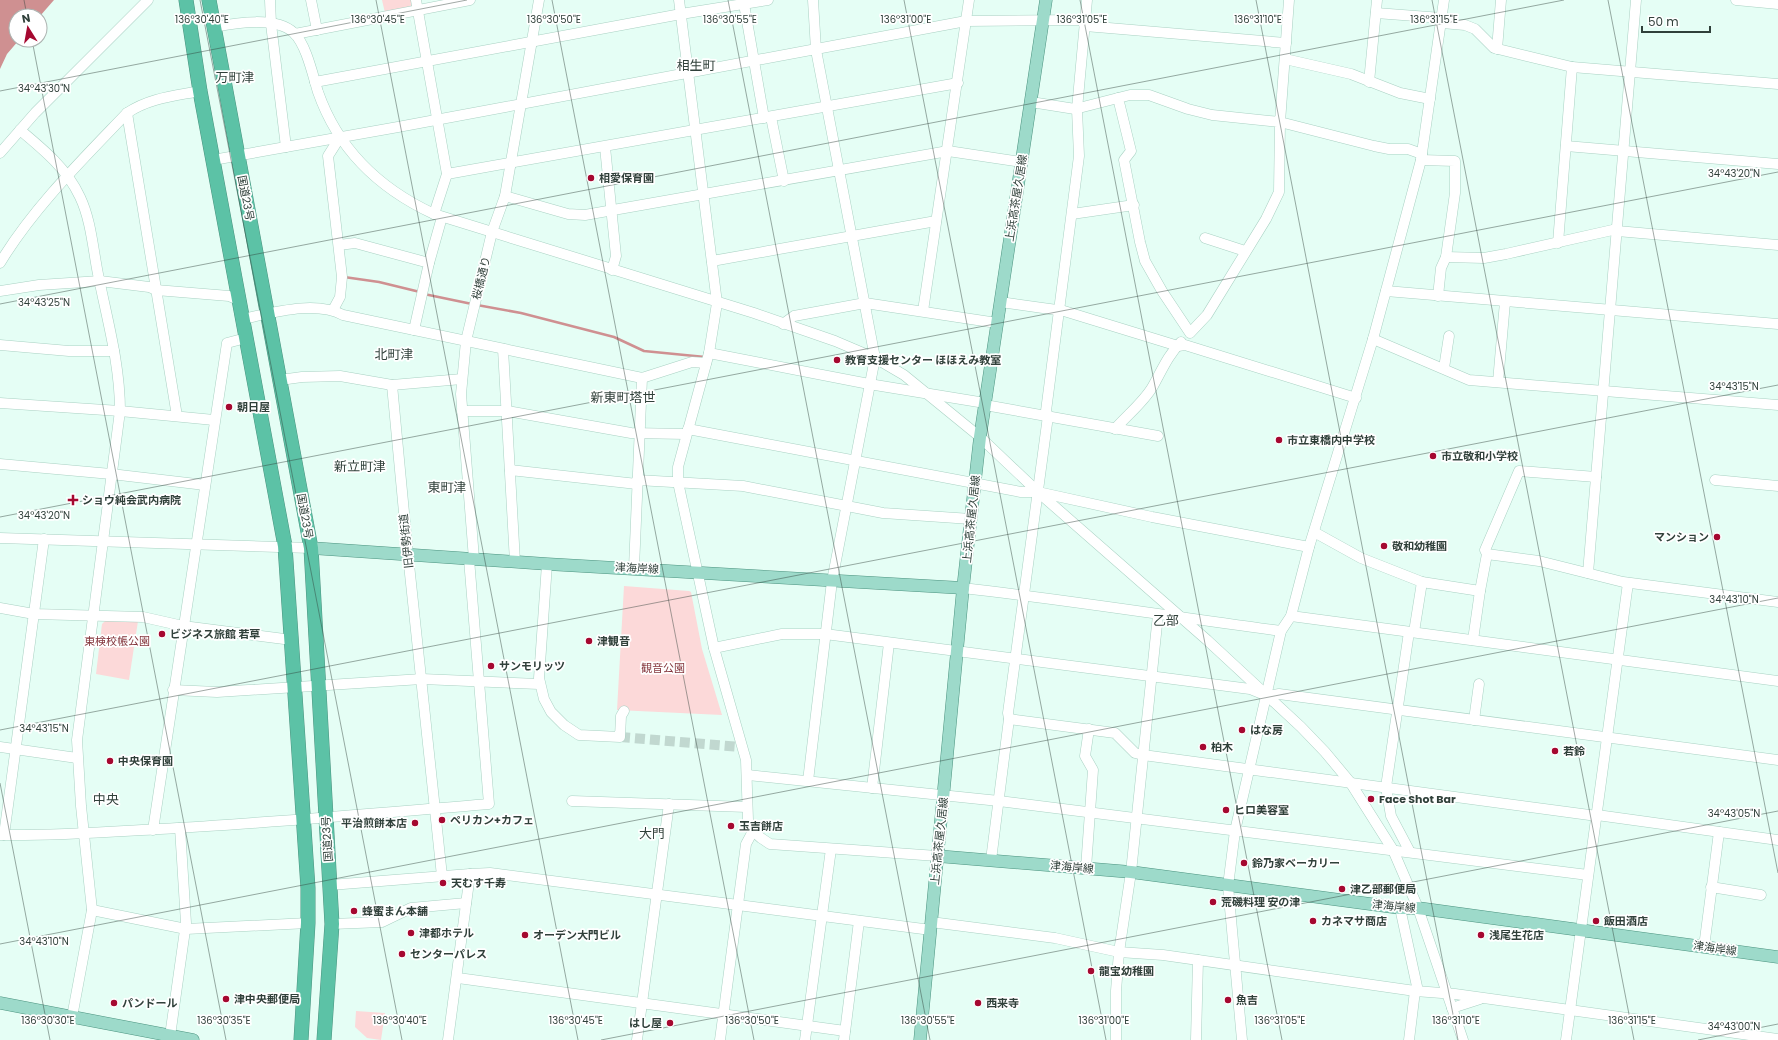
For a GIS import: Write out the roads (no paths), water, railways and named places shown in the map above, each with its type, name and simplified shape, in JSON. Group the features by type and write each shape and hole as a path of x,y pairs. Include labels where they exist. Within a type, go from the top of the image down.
{"highway":[{"name":"国道23号","path":"186,0 200,91 285,546 295,686 302,820 308,888 308,923 301,1040"},
{"name":"国道23号","path":"209,0 311,548 332,924 324,1040"}],"main road":[{"name":"上浜高茶屋久居線","path":"920,1040 963,588 980,437 1046,0"},
{"name":"津海岸線","path":"311,548 547,564 963,588"},
{"name":"津海岸線","path":"937,856 1131,872 1400,908 1418,908 1778,957"},
{"path":"0,1003 72,1017 152,1036 170,1036 193,1040"}],"street":[{"path":"0,153 35,113 148,0"},
{"path":"270,0 271,24 286,146"},
{"path":"311,0 317,30"},
{"path":"295,34 417,5 470,0"},
{"name":"桜橋通り","path":"435,808 489,804 471,559 462,410 462,379 466,341 492,232 505,196 539,0"},
{"path":"679,0 702,195 717,302 707,358 678,467 678,482 696,572 714,648 746,760 748,775 748,820 753,831 770,844 937,856"},
{"path":"315,82 681,14 768,0"},
{"path":"808,781 832,581 854,460 875,358 816,50 813,0"},
{"path":"923,311 970,0"},
{"path":"991,860 1009,719 1008,712 1048,416 1046,411 1079,156 1078,109 1088,0"},
{"path":"1115,429 1153,387 1164,362 1207,315 1266,219 1279,192 1280,122 1289,0"},
{"path":"1369,82 1377,0"},
{"path":"1242,1040 1228,886 1235,831 1281,631 1291,616 1309,547 1356,398 1422,157 1444,0"},
{"path":"1497,49 1501,0"},
{"path":"1588,573 1636,0"},
{"path":"1736,0 1778,4"},
{"path":"744,4 754,61 784,181"},
{"path":"414,330 447,174 417,5"},
{"path":"1376,13 1442,20 1465,25 1475,29 1497,49 1572,66 1778,84"},
{"path":"213,160 688,74 966,21 1082,20 1085,26"},
{"path":"214,27 246,22 271,24 287,28 295,34 305,51 323,106 340,138 354,156 383,184 413,204 438,216 717,302 835,341 875,358 904,375 927,393 980,437 1038,492 1182,618 1267,696 1306,732 1350,782 1393,850 1418,908 1463,1040"},
{"path":"1085,26 1286,43"},
{"path":"1284,60 1344,72 1400,93 1430,99"},
{"path":"1558,243 1572,66"},
{"path":"447,174 958,83"},
{"path":"0,263 10,246 67,175 127,113 138,105 152,100 200,91"},
{"path":"1031,102 1078,109 1118,98 1149,95 1188,109 1212,115 1280,122 1374,146 1389,149 1408,149 1422,157 1455,161 1455,193 1446,257 1441,268 1438,296"},
{"path":"1118,98 1131,151 1124,160 1145,261 1162,291 1190,333"},
{"path":"127,113 177,416"},
{"path":"20,130 52,158 67,175 84,208 100,281 120,388 120,411 78,731 77,758 92,910 72,1017"},
{"path":"333,310 340,297 342,276 328,156 340,138"},
{"path":"1566,146 1778,164"},
{"path":"605,147 616,256 612,270"},
{"path":"505,196 568,214 585,215 948,151 1021,162"},
{"path":"1072,214 1134,206"},
{"path":"712,261 936,221"},
{"path":"1446,257 1484,258 1617,230 1778,245"},
{"path":"1205,238 1245,251"},
{"path":"338,245 355,243 429,264"},
{"path":"0,291 39,285 100,281 149,287 156,290 229,296 238,300"},
{"path":"1386,292 1778,324"},
{"path":"1000,302 1060,311 1178,346 1185,344 1356,398"},
{"path":"1498,382 1505,302"},
{"path":"783,324 794,316 865,303 997,323"},
{"path":"242,319 312,307 333,310 343,315 642,378 707,358 869,387 927,393 1158,436"},
{"path":"1444,368 1448,336"},
{"path":"153,830 195,543 227,343 246,338"},
{"path":"1373,339 1444,368 1469,380 1778,405"},
{"path":"0,345 69,351 114,351"},
{"path":"503,349 515,562"},
{"path":"280,380 302,377 340,376 392,385 462,379"},
{"path":"634,568 642,378"},
{"name":"旧伊勢街道","path":"392,385 408,554 442,876"},
{"path":"0,403 120,411 214,420"},
{"path":"462,410 507,411 640,433 687,432 854,460 1021,492 1038,492 1152,517 1309,547"},
{"path":"0,464 111,474 205,485"},
{"path":"510,470 637,482 678,482 743,486 883,513 971,519"},
{"path":"1473,640 1487,554 1485,550 1519,471 1596,477"},
{"path":"1715,480 1778,486"},
{"path":"1314,532 1361,558 1422,582 1480,591"},
{"path":"0,538 195,543 311,548"},
{"path":"44,539 16,749 2,835 84,834 153,830 302,820 435,808"},
{"path":"1487,554 1520,560 1539,561 1628,582 1778,602"},
{"path":"547,564 539,684 544,699 551,712 579,738 620,738 621,716 624,711"},
{"path":"1410,852 1390,816 1386,787 1398,710 1422,582"},
{"path":"1566,1040 1580,930 1597,816 1616,660 1628,582"},
{"path":"963,588 1025,595 1158,615 1281,631"},
{"path":"0,608 34,614 143,617 183,626 292,640"},
{"path":"1116,1040 1116,991 1131,872 1158,615"},
{"path":"1291,616 1778,681"},
{"path":"714,648 782,634 825,634 1250,689 1267,696 1279,694 1778,760"},
{"path":"872,788 889,643"},
{"path":"173,690 217,692 422,679 539,684"},
{"path":"1474,720 1479,684"},
{"path":"1009,719 1115,733 1135,753 1143,755 1778,840"},
{"path":"1086,868 1093,770 1085,756 1089,729"},
{"path":"0,747 77,758"},
{"path":"748,775 999,801 1588,875"},
{"path":"572,801 747,806"},
{"path":"637,1040 669,804"},
{"path":"170,1036 186,929 180,828"},
{"path":"720,1040 746,844 753,831"},
{"path":"1704,947 1719,832"},
{"path":"805,1040 831,849"},
{"path":"330,885 490,873 657,893 859,921 931,926 1055,938 1120,952 1198,960 1416,991 1447,995 1455,994 1778,1039"},
{"path":"448,1040 458,978 457,969 470,874"},
{"path":"1712,887 1761,894"},
{"path":"332,924 382,922 411,908 466,903"},
{"path":"1400,908 1416,991 1409,1040"},
{"path":"92,910 186,929 308,923"},
{"path":"458,978 807,1026 844,1036 859,921"},
{"path":"1196,1040 1198,960"},
{"path":"1452,1008 1483,998"}],"waterway":[{"path":"344,277 379,282 420,292"},
{"path":"424,294 472,304"},
{"path":"477,305 521,313 614,337 644,351 705,357"}],"tunnel":[{"path":"620,737 741,747"}],"place":[{"name":"相愛保育園","path":"591,178"},
{"name":"教育支援センター ほほえみ教室","path":"837,360"},
{"name":"朝日屋","path":"229,407"},
{"name":"市立東橋内中学校","path":"1279,440"},
{"name":"市立敬和小学校","path":"1433,456"},
{"name":"ショウ純会武内病院","path":"73,500"},
{"name":"マンション","path":"1717,537"},
{"name":"敬和幼稚園","path":"1384,546"},
{"name":"ビジネス旅館 若草","path":"162,634"},
{"name":"津観音","path":"589,641"},
{"name":"サンモリッツ","path":"491,666"},
{"name":"はな房","path":"1242,730"},
{"name":"柏木","path":"1203,747"},
{"name":"若鈴","path":"1555,751"},
{"name":"中央保育園","path":"110,761"},
{"name":"Face Shot Bar","path":"1371,799"},
{"name":"ヒロ美容室","path":"1226,810"},
{"name":"ペリカン+カフェ","path":"442,820"},
{"name":"平治煎餅本店","path":"415,823"},
{"name":"玉吉餅店","path":"731,826"},
{"name":"鈴乃家ベーカリー","path":"1244,863"},
{"name":"天むす千寿","path":"443,883"},
{"name":"津乙部郵便局","path":"1342,889"},
{"name":"荒磯料理 安の津","path":"1213,902"},
{"name":"蜂蜜まん本舗","path":"354,911"},
{"name":"カネマサ商店","path":"1313,921"},
{"name":"飯田酒店","path":"1596,921"},
{"name":"津都ホテル","path":"411,933"},
{"name":"オーデン大門ビル","path":"525,935"},
{"name":"浅尾生花店","path":"1481,935"},
{"name":"センターパレス","path":"402,954"},
{"name":"龍宝幼稚園","path":"1091,971"},
{"name":"津中央郵便局","path":"226,999"},
{"name":"魚吉","path":"1228,1000"},
{"name":"パンドール","path":"114,1003"},
{"name":"西来寺","path":"978,1003"},
{"name":"はし屋","path":"670,1023"}],"district":[{"name":"相生町","path":"696,65"},
{"name":"万町津","path":"235,77"},
{"name":"北町津","path":"394,354"},
{"name":"新東町塔世","path":"623,397"},
{"name":"新立町津","path":"360,466"},
{"name":"東町津","path":"447,487"},
{"name":"乙部","path":"1166,620"},
{"name":"中央","path":"106,799"},
{"name":"大門","path":"652,833"}],"park label":[{"name":"東検校帳公園","path":"117,641"},
{"name":"観音公園","path":"663,668"}]}
